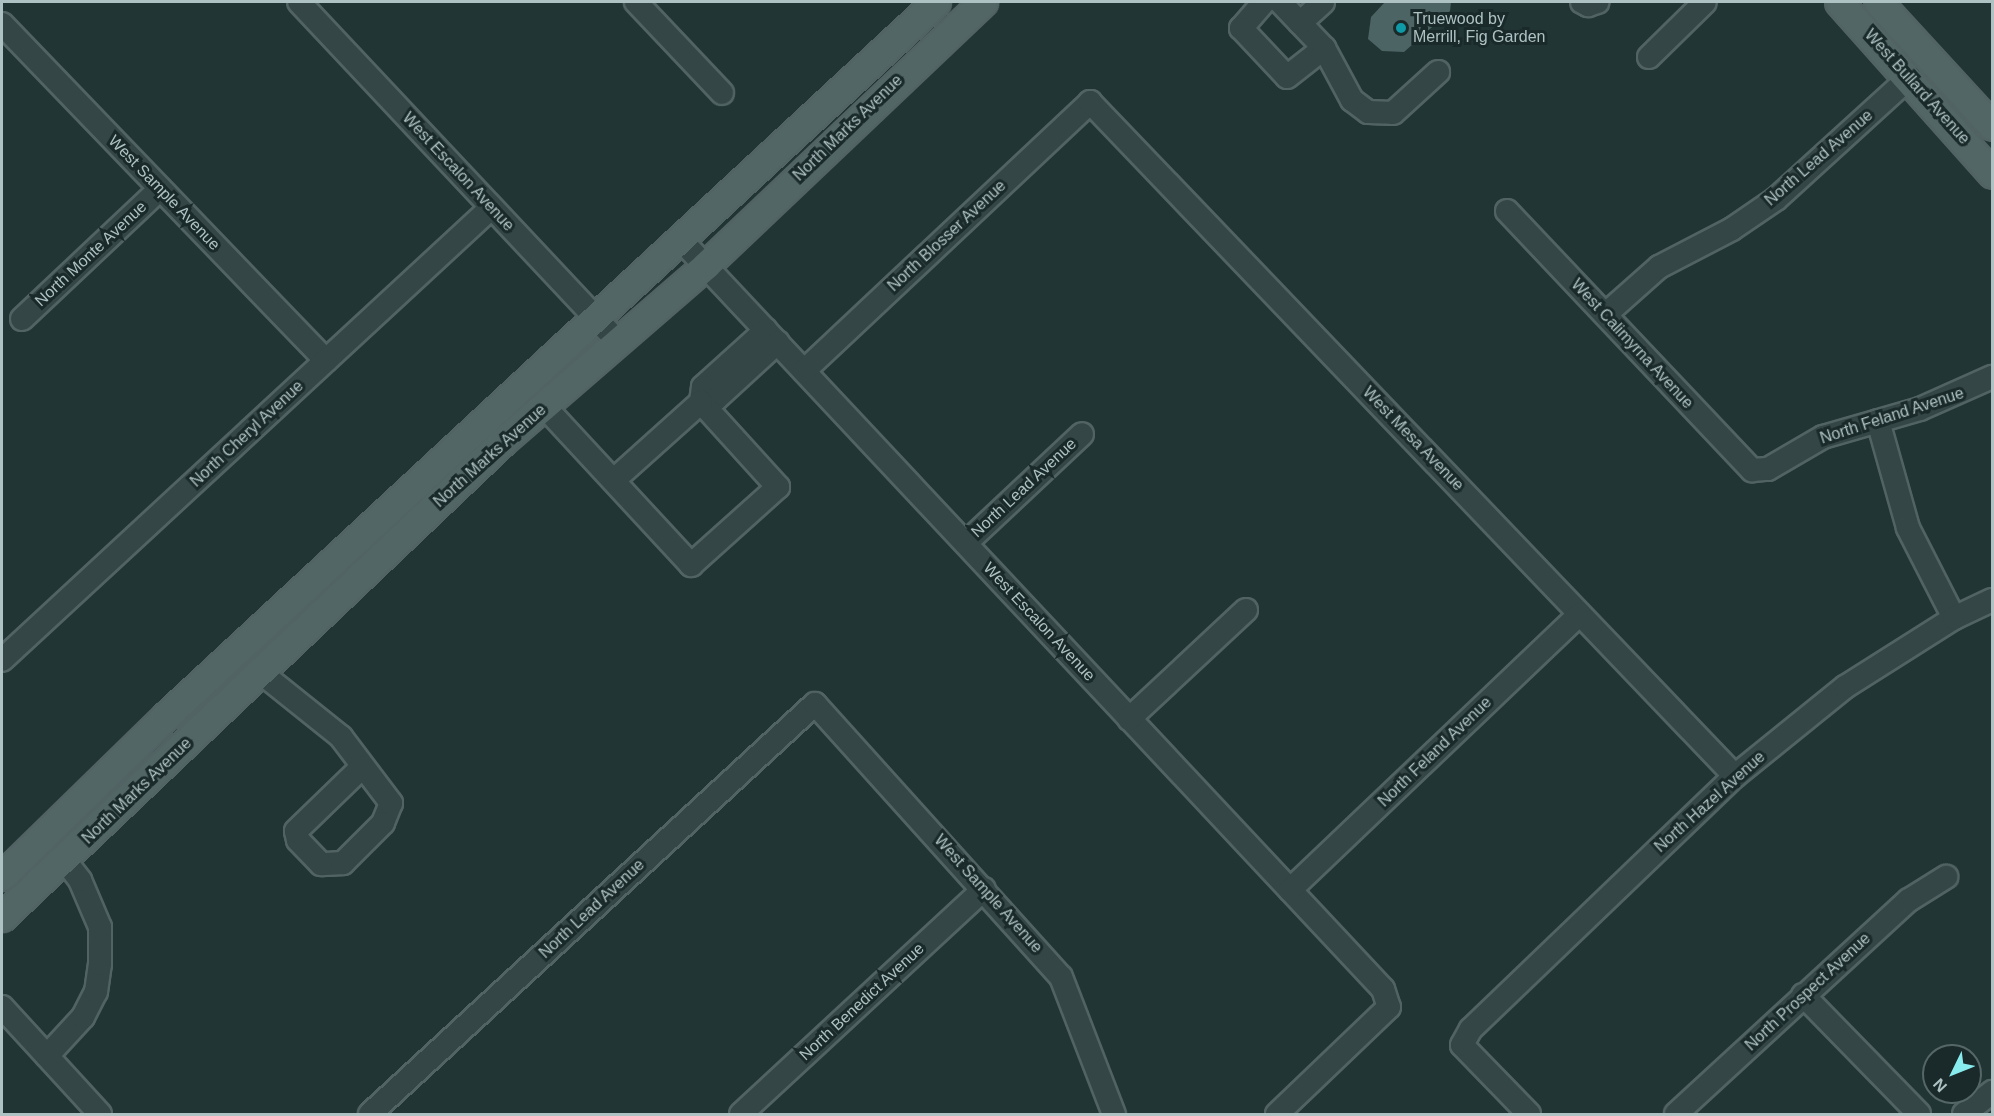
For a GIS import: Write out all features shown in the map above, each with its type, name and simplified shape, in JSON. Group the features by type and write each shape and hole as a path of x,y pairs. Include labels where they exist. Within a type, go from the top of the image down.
{"main road":[{"name":"North Marks Avenue","path":"2,876 166,716 595,316 682,241 936,2"},
{"path":"849,126 851,109 957,2"},
{"name":"North Marks Avenue","path":"2,917 65,861 260,672 544,406 706,265 849,126 983,2"},
{"name":"West Bullard Avenue","path":"1839,2 1989,166"},
{"name":"West Bullard Avenue","path":"1890,6 1992,126"}],"street":[{"name":"West Escalon Avenue","path":"299,2 618,342"},
{"path":"636,2 722,93"},
{"path":"1264,2 1241,28 1287,77 1324,48"},
{"path":"1280,2 1324,48 1352,100 1376,116 1393,113 1438,72"},
{"path":"1300,23 1323,2"},
{"path":"1582,2 1598,2"},
{"path":"1649,57 1705,2"},
{"name":"West Sample Avenue","path":"2,24 326,361"},
{"name":"North Lead Avenue","path":"1606,314 1659,267 1732,229 1776,199 1910,77"},
{"name":"North Blosser Avenue","path":"804,370 1090,102"},
{"name":"West Mesa Avenue","path":"1090,102 1735,776"},
{"name":"North Monte Avenue","path":"22,319 160,189"},
{"name":"North Cheryl Avenue","path":"2,660 491,208"},
{"name":"West Calimyrna Avenue","path":"1507,211 1606,314 1743,465 1761,472"},
{"name":"West Escalon Avenue","path":"682,241 1375,978 1389,1007 1277,1114"},
{"path":"614,480 701,402 703,387 772,336"},
{"name":"North Feland Avenue","path":"1761,472 1823,437 1968,391 1992,376"},
{"path":"544,406 691,565 778,486 701,402"},
{"path":"1878,421 1908,528 1954,618"},
{"name":"North Lead Avenue","path":"966,543 1082,434"},
{"name":"North Hazel Avenue","path":"1529,1114 1462,1045 1471,1029 1735,776 1845,687 1954,618 1992,600"},
{"path":"1129,719 1246,610"},
{"name":"North Feland Avenue","path":"1290,890 1580,614"},
{"path":"260,672 341,737 362,767"},
{"name":"North Lead Avenue","path":"370,1114 814,704"},
{"name":"West Sample Avenue","path":"814,704 984,889 1061,977 1114,1114"},
{"path":"46,1056 83,1017 96,992 100,964 100,927 80,880 65,861"},
{"name":"North Prospect Avenue","path":"1676,1114 1909,900 1946,877"},
{"name":"North Benedict Avenue","path":"741,1114 984,889"},
{"path":"1803,995 1919,1114"},
{"path":"5,1018 46,1056 100,1114"},
{"path":"1965,1114 1992,1092"}],"building":[{"name":"Truewood by Merrill, Fig Garden","path":"1385,2 1451,2 1450,11 1404,52 1382,51 1368,39 1371,17"}],"place":[{"name":"Truewood by Merrill, Fig Garden","path":"1401,28"}]}
